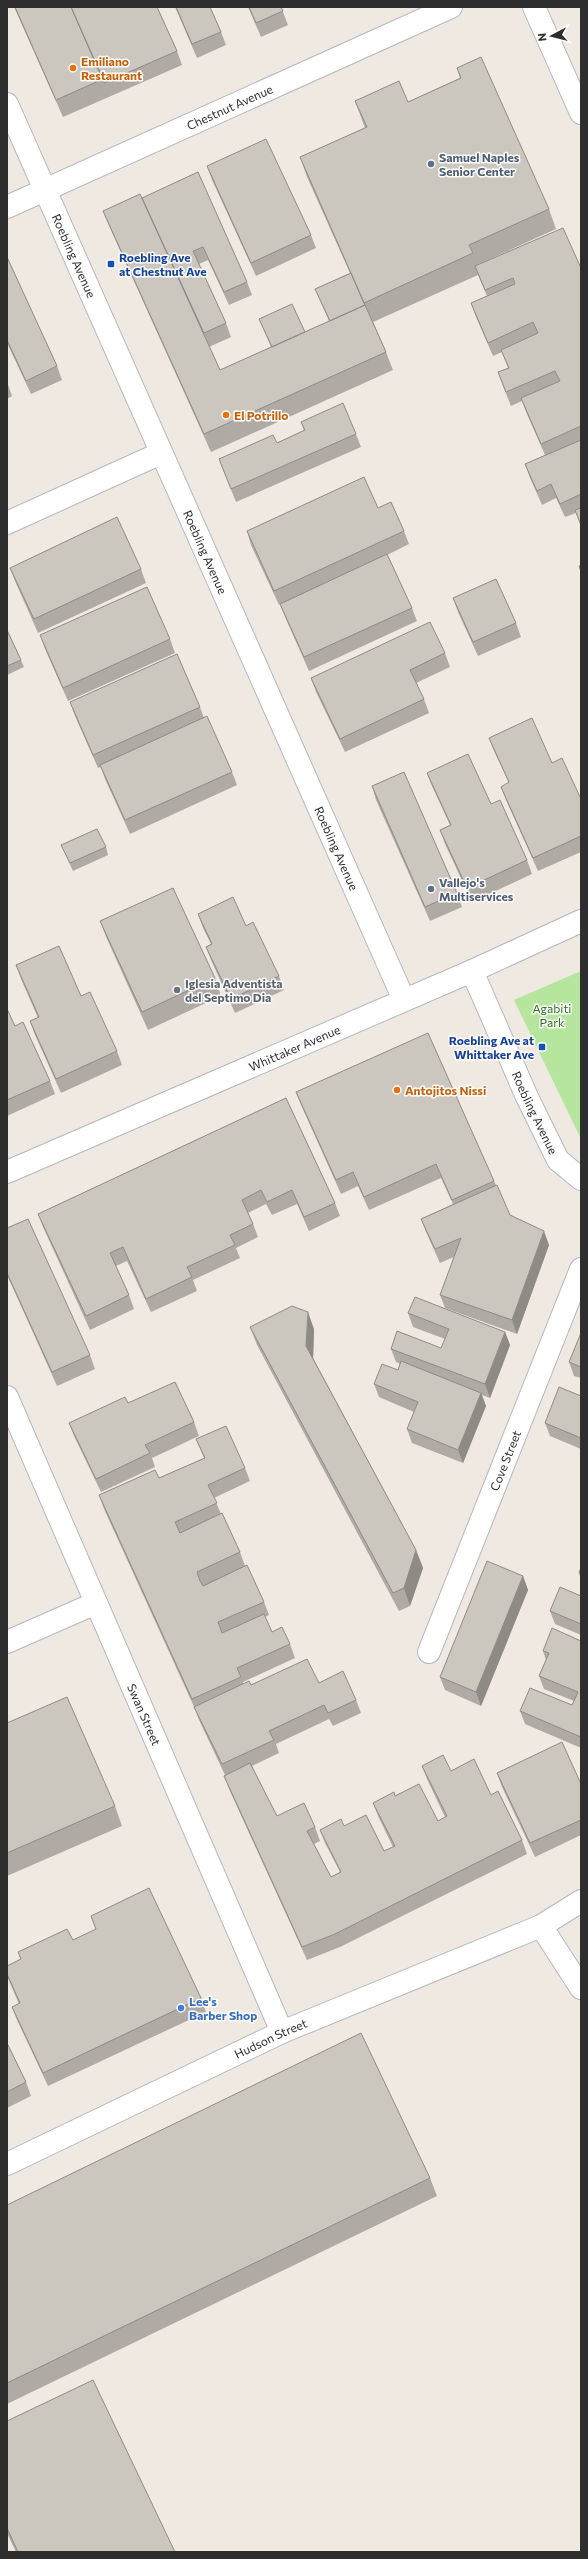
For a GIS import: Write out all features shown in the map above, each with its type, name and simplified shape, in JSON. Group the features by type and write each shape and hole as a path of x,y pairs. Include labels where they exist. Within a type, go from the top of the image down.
{"street":[{"name":"Chestnut Avenue","path":"7,207 451,7"},
{"path":"534,7 581,113"},
{"name":"Roebling Avenue","path":"7,104 404,1000"},
{"path":"7,524 161,453"},
{"name":"Whittaker Avenue","path":"7,1172 472,971 581,921"},
{"name":"Roebling Avenue","path":"472,971 527,1097 558,1160 581,1179"},
{"name":"Cove Street","path":"429,1652 581,1269"},
{"name":"Swan Street","path":"7,1397 282,2032"},
{"path":"7,1642 96,1603"},
{"name":"Hudson Street","path":"7,2164 282,2032 540,1926 581,1901"},
{"path":"540,1926 581,1988"}],"green space":[{"name":"Agabiti Park","path":"581,971 581,1139 514,1000"}],"building":[{"path":"15,7 71,7 103,79 56,100"},
{"path":"71,7 157,7 177,51 104,83"},
{"path":"176,7 210,7 221,32 192,44"},
{"path":"249,7 281,7 283,11 256,23"},
{"path":"481,57 549,209 469,245 473,253 364,303 300,157 367,127 355,101 399,81 408,102 461,78 457,68"},
{"path":"266,139 311,235 251,263 207,166"},
{"path":"198,172 247,282 224,292 203,247 193,251 226,323 204,333 142,198"},
{"path":"140,194 220,370 365,305 386,352 204,434 103,211"},
{"path":"563,228 581,268 581,426 541,444 521,398 560,381 555,371 506,392 498,372 509,368 501,350 538,333 533,322 488,343 471,303 515,284 513,278 485,290 475,266"},
{"path":"7,257 57,366 26,381 7,340"},
{"path":"351,273 365,305 330,321 315,289"},
{"path":"292,304 305,332 272,347 259,319"},
{"path":"343,403 356,434 231,489 219,459 273,435 277,443 305,430 301,422"},
{"path":"581,440 581,494 560,504 551,484 537,491 525,464"},
{"path":"364,477 378,508 391,502 404,531 274,591 247,531"},
{"path":"581,508 581,525 575,510"},
{"path":"117,517 141,569 34,619 10,568"},
{"path":"387,554 412,608 304,657 280,604"},
{"path":"496,579 516,623 473,642 453,598"},
{"path":"147,587 170,639 63,688 40,635"},
{"path":"430,622 445,653 410,670 424,699 340,739 311,678"},
{"path":"7,630 21,660 7,666"},
{"path":"177,654 200,707 93,755 70,702"},
{"path":"207,716 232,772 125,820 100,765"},
{"path":"532,718 552,763 562,758 581,799 581,836 533,858 501,787 509,782 489,738"},
{"path":"468,754 491,804 500,800 527,860 467,888 440,830 451,825 427,773"},
{"path":"404,772 457,893 425,907 372,786"},
{"path":"97,829 106,847 70,863 61,845"},
{"path":"173,888 215,978 142,1012 100,921"},
{"path":"233,897 246,926 253,922 279,976 231,999 206,947 212,944 198,914"},
{"path":"59,946 81,996 90,992 117,1051 56,1079 30,1021 39,1017 16,965"},
{"path":"7,1009 15,1026 23,1022 50,1081 7,1100"},
{"path":"428,1033 494,1181 452,1200 436,1164 364,1197 353,1172 336,1180 296,1092"},
{"path":"286,1098 335,1203 304,1217 292,1190 267,1202 261,1190 242,1200 253,1224 230,1235 235,1245 187,1267 192,1277 146,1299 123,1247 110,1253 129,1295 86,1316 38,1214"},
{"path":"497,1185 510,1215 544,1231 512,1320 440,1295 461,1238 435,1249 421,1219"},
{"path":"28,1219 90,1355 52,1372 7,1273 7,1228"},
{"path":"415,1297 505,1332 485,1384 391,1349 397,1331 441,1348 449,1329 408,1313"},
{"path":"292,1306 308,1312 306,1346 416,1550 404,1588 393,1593 250,1327"},
{"path":"581,1333 581,1367 569,1362"},
{"path":"401,1361 481,1393 458,1450 407,1429 418,1402 374,1384 382,1364 398,1370"},
{"path":"175,1382 194,1422 145,1445 150,1453 96,1479 69,1423 125,1397 128,1403"},
{"path":"559,1387 581,1396 581,1438 545,1423"},
{"path":"226,1426 245,1468 208,1485 217,1503 175,1522 180,1533 222,1513 240,1552 197,1572 200,1581 203,1586 247,1565 264,1602 218,1622 222,1633 264,1614 272,1632 282,1627 290,1644 237,1668 241,1677 192,1699 99,1495 155,1470 159,1478 205,1458 196,1439"},
{"path":"487,1561 523,1576 476,1692 440,1677"},
{"path":"560,1587 581,1596 581,1624 550,1611"},
{"path":"552,1628 581,1641 581,1737 520,1711 530,1688 572,1705 578,1692 539,1676 549,1653 543,1651"},
{"path":"307,1659 319,1683 343,1671 356,1700 328,1713 324,1705 269,1731 274,1740 222,1764 194,1707 249,1681 251,1685"},
{"path":"67,1697 115,1806 7,1853 7,1723"},
{"path":"562,1742 581,1784 581,1820 530,1843 497,1773"},
{"path":"443,1755 451,1771 474,1759 491,1795 498,1791 522,1840 335,1934 302,1947 224,1776 250,1763 277,1816 304,1803 315,1827 307,1831 331,1877 341,1872 320,1830 341,1819 344,1826 366,1815 384,1851 395,1846 373,1803 394,1792 395,1796 419,1784 438,1821 447,1816 422,1766"},
{"path":"149,1888 201,1998 43,2073 12,2007 20,2003 7,1974 7,1966 21,1959 18,1952 67,1929 73,1940 96,1929 91,1916"},
{"path":"361,2033 430,2178 7,2383 7,2205"},
{"path":"7,2043 26,2082 7,2092"},
{"path":"93,2380 175,2552 18,2552 7,2528 7,2421"}],"place":[{"name":"Emiliano Restaurant","path":"73,68"},
{"name":"Samuel Naples Senior Center","path":"431,164"},
{"name":"Roebling Ave at Chestnut Ave","path":"111,264"},
{"name":"El Potrillo","path":"226,415"},
{"name":"Vallejo's Multiservices","path":"431,889"},
{"name":"Iglesia Adventista del Septimo Dia","path":"177,990"},
{"name":"Roebling Ave at Whittaker Ave","path":"542,1047"},
{"name":"Antojitos Nissi","path":"397,1090"},
{"name":"Lee's Barber Shop","path":"181,2008"}]}
